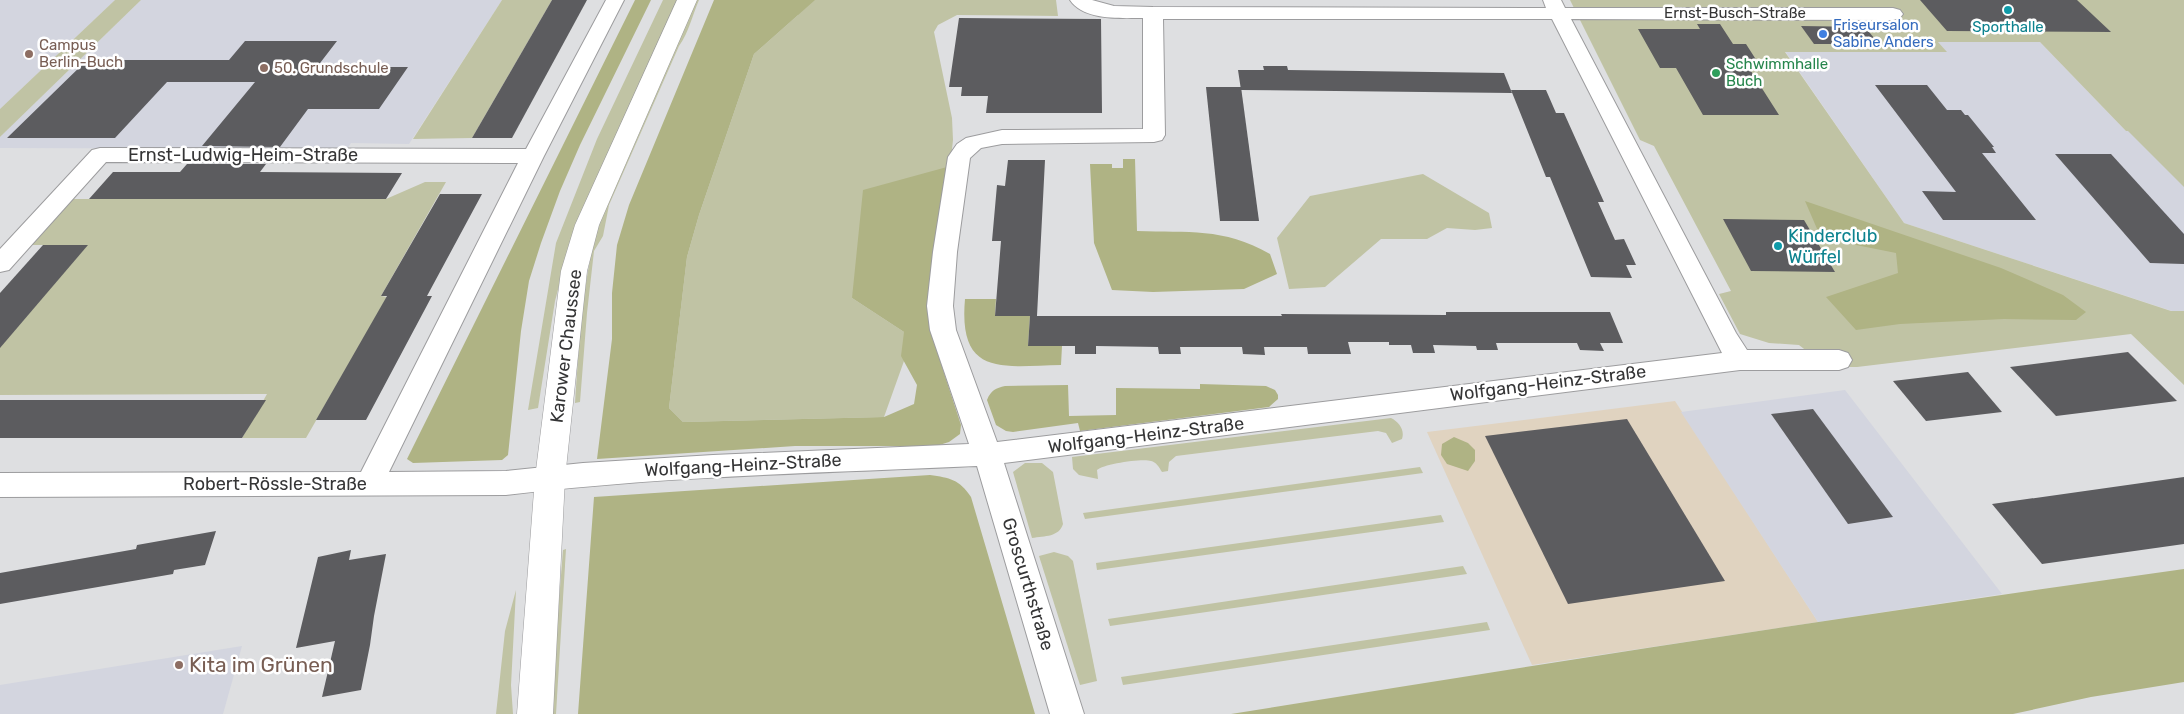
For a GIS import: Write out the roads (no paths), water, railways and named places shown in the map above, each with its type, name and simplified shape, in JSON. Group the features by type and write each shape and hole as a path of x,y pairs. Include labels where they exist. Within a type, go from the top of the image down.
{"main road":[{"name":"Karower Chaussee","path":"535,714 550,478 574,271 587,225 687,0"}],"street":[{"path":"369,484 614,0"},
{"path":"1080,0 1090,8 1102,11 1153,13 1529,15 1555,6 1725,337 1740,360"},
{"name":"Ernst-Busch-Straße","path":"1555,6 1893,14 1882,0"},
{"name":"Groscurthstraße","path":"1067,714 988,454 943,330 940,306 945,252 959,157 965,149 974,143 1002,137 1154,135 1153,13"},
{"name":"Ernst-Ludwig-Heim-Straße","path":"0,264 100,156 534,156"},
{"name":"Wolfgang-Heinz-Straße","path":"550,478 713,466 988,454 1740,360 1838,360"},
{"name":"Robert-Rössle-Straße","path":"0,485 506,483 550,478"}],"place":[{"name":"Sporthalle","path":"2008,10"},
{"name":"Friseursalon Sabine Anders","path":"1823,34"},
{"name":"Campus Berlin-Buch","path":"29,54"},
{"name":"50. Grundschule","path":"264,68"},
{"name":"Schwimmhalle Buch","path":"1716,73"},
{"name":"Kinderclub Würfel","path":"1778,246"},
{"name":"Kita im Grünen","path":"179,665"}]}
